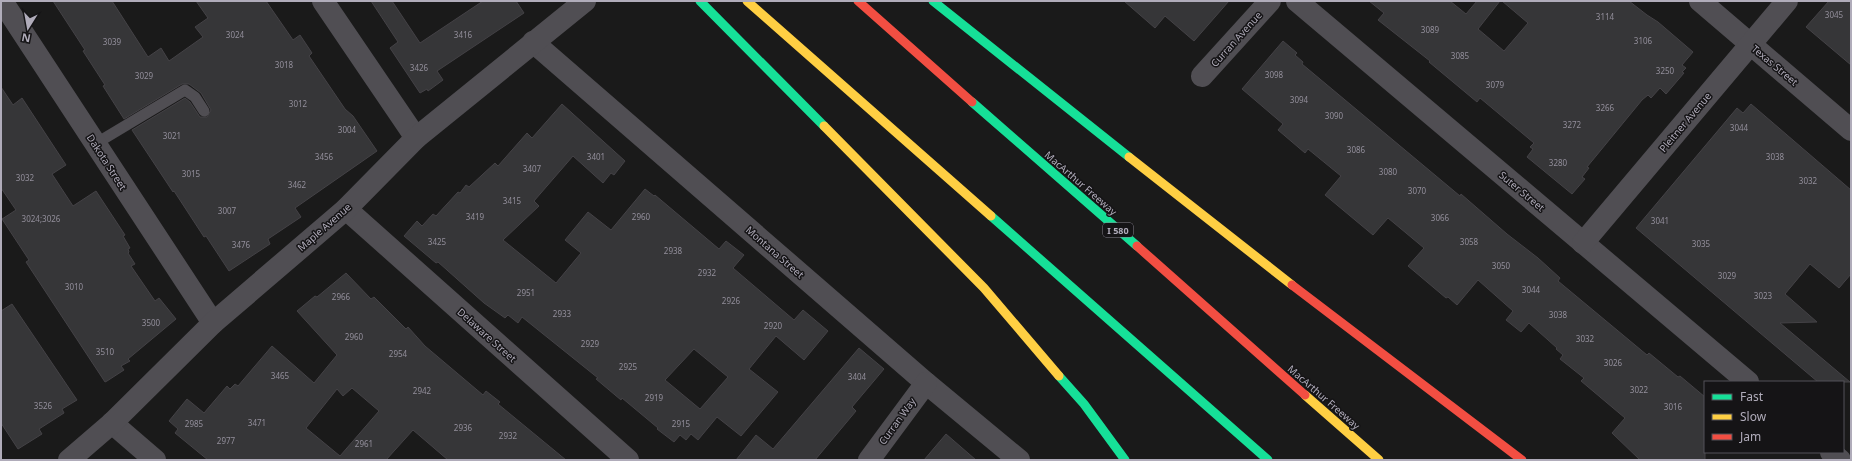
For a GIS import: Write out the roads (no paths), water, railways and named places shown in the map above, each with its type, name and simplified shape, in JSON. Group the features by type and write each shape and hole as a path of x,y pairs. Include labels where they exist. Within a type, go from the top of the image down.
{"highway":[{"path":"700,1 984,288 1084,404 1125,460"},
{"path":"747,1 1268,460"},
{"name":"MacArthur Freeway","path":"858,1 1379,460"},
{"path":"934,1 1207,220 1522,460"}],"street":[{"name":"Dakota Street","path":"2,1 213,323"},
{"path":"323,1 416,138"},
{"name":"Maple Avenue","path":"69,460 112,424 213,323 346,209 416,138 585,1"},
{"name":"Curran Avenue","path":"1202,76 1270,1"},
{"name":"Suter Street","path":"1297,1 1747,381"},
{"name":"Texas Street","path":"1700,1 1851,130"},
{"name":"Pleitner Avenue","path":"1583,243 1787,1"},
{"name":"Montana Street","path":"533,42 926,383 1019,460"},
{"name":"Delaware Street","path":"346,209 628,460"},
{"name":"Curran Way","path":"869,460 926,383"},
{"path":"112,424 155,460"},
{"path":"1832,453 1840,460"}],"lane":[{"path":"95,144 185,90 195,97 204,111"}]}
